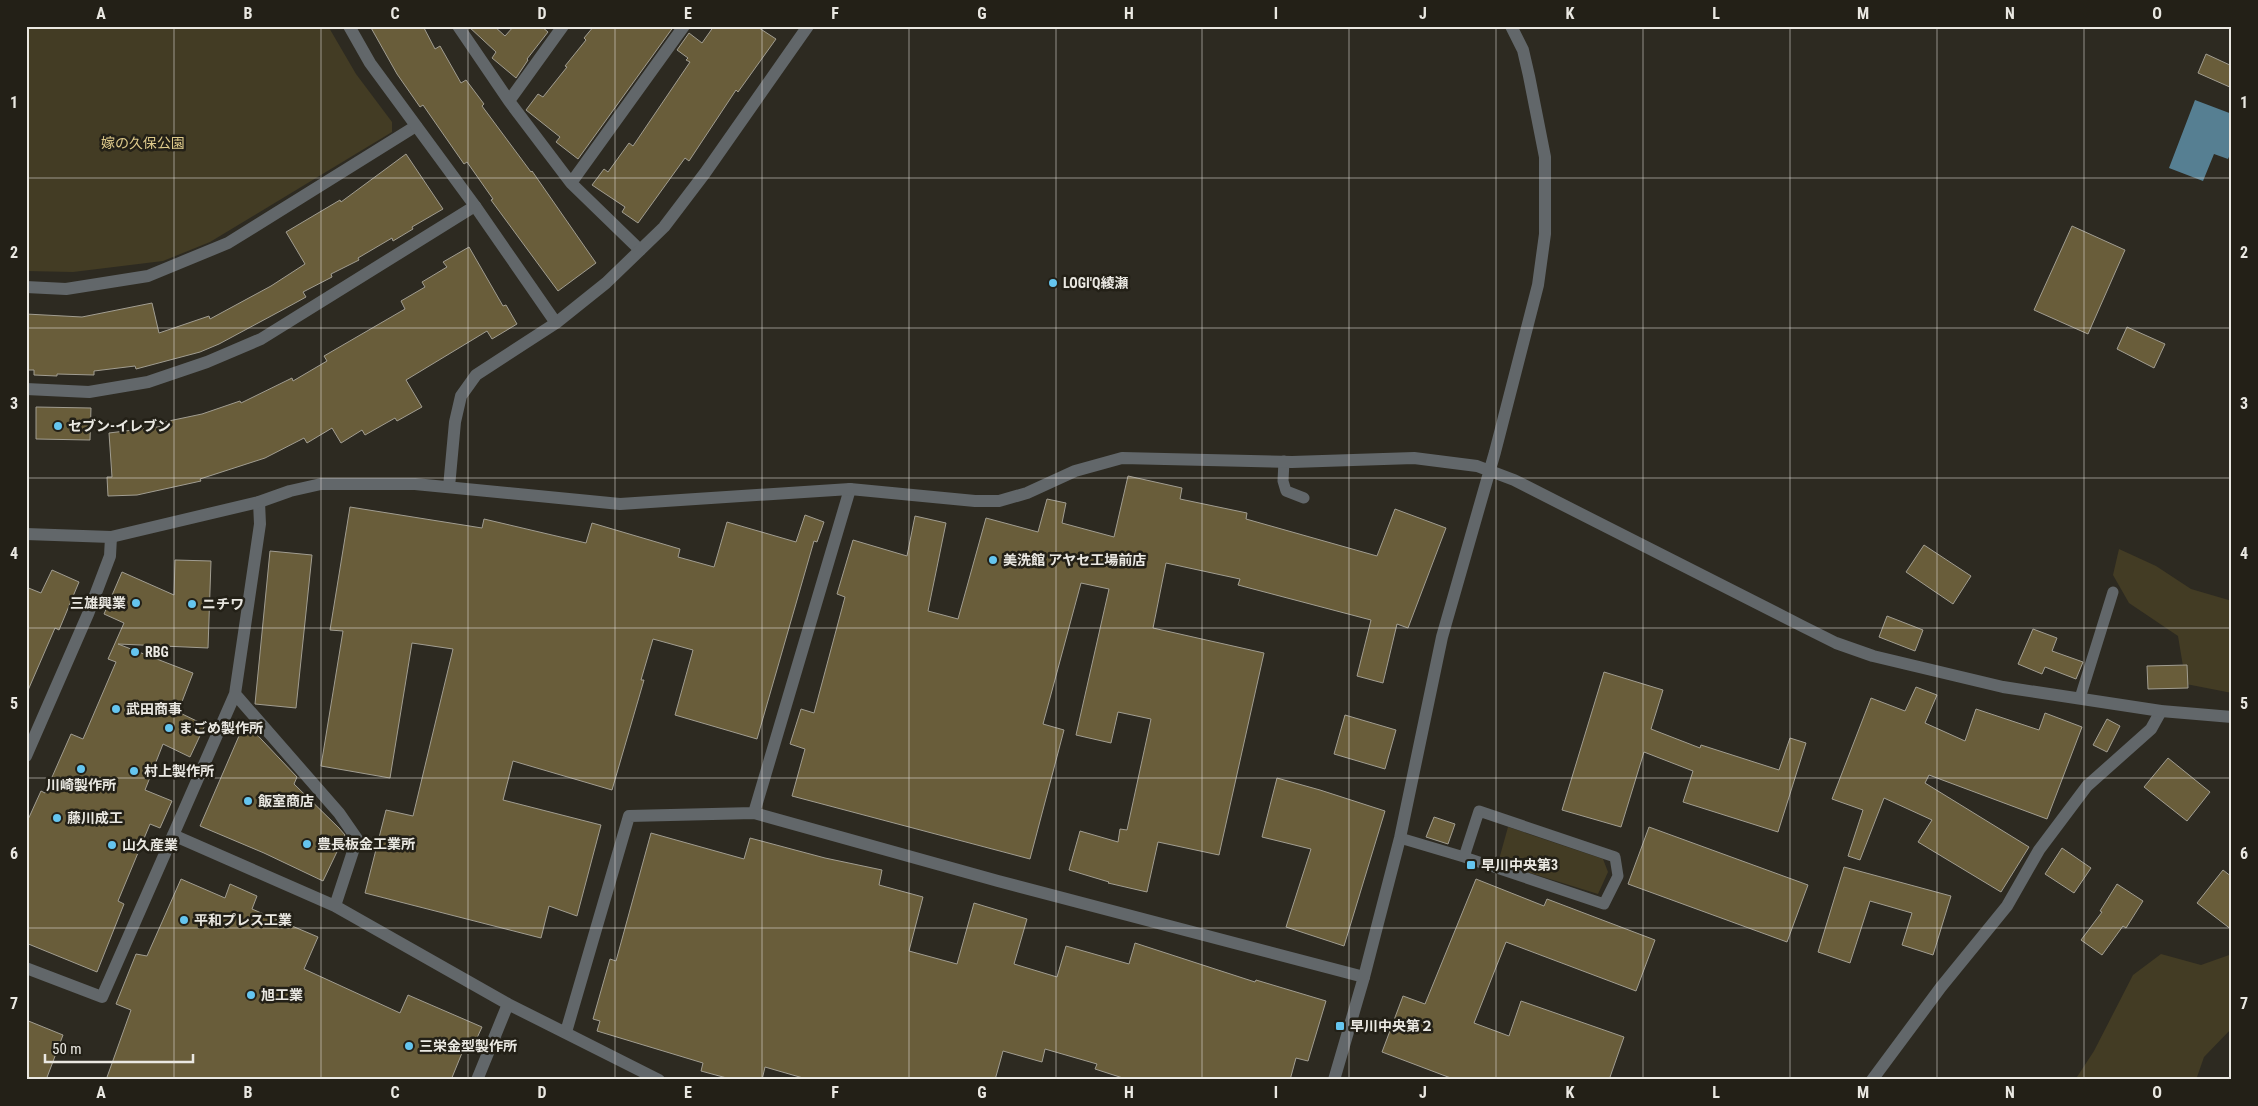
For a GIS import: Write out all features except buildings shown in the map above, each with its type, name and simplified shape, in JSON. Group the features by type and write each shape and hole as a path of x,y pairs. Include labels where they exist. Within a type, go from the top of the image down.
{"street":[{"path":"349,26 370,63 475,206 556,323"},
{"path":"458,26 509,101 571,183 640,250"},
{"path":"509,101 563,26"},
{"path":"571,183 684,26"},
{"path":"449,487 455,422 461,396 476,375 556,323 606,283 664,227 700,181 808,26"},
{"path":"1334,1080 1364,977 1400,838 1442,637 1489,471 1538,285 1545,234 1545,157 1523,50 1511,26"},
{"path":"26,287 66,288 148,276 202,254 228,243 416,126"},
{"path":"26,389 89,392 148,382 207,362 261,339 475,206"},
{"path":"26,534 111,537 259,502 290,490 321,484 391,484 449,487 620,504 850,489 975,501 999,501 1027,492 1075,472 1122,458 1284,462 1414,458 1463,463 1514,480 1836,643 1873,656 2003,688 2161,711 2232,717"},
{"path":"754,813 850,489"},
{"path":"26,968 102,998 235,694 260,524 259,502"},
{"path":"26,756 91,606 110,556 111,537"},
{"path":"235,694 339,813 357,839 335,906"},
{"path":"1872,1080 1941,987 2007,906 2039,850 2087,786 2151,729 2161,711"},
{"path":"566,1032 629,816 754,813 998,881 1364,977"},
{"path":"173,835 335,906 508,1004 659,1080"},
{"path":"477,1080 508,1004"}],"lane":[{"path":"1284,462 1283,481 1286,491 1304,498"},
{"path":"2080,698 2113,592"},
{"path":"1400,838 1464,857 1604,904 1618,876 1615,857 1479,811 1464,857"}],"green space":[{"name":"嫁の久保公園","path":"26,26 328,26 356,74 392,122 392,132 210,242 163,261 73,272 26,271"},
{"path":"2119,549 2156,566 2191,589 2232,601 2232,693 2186,684 2178,636 2129,603 2113,575"},
{"path":"1508,827 1603,859 1608,872 1598,894 1498,863"},
{"path":"2161,954 2201,965 2232,954 2232,1028 2204,1057 2196,1080 2075,1080 2094,1051 2133,975"}],"water":[{"path":"2195,100 2232,114 2232,150 2228,159 2214,154 2203,181 2169,168"}],"place":[{"name":"LOGI'Q綾瀬","path":"1053,283"},
{"name":"セブン-イレブン","path":"58,426"},
{"name":"美洗館 アヤセ工場前店","path":"993,560"},
{"name":"三雄興業","path":"136,603"},
{"name":"ニチワ","path":"192,604"},
{"name":"RBG","path":"135,652"},
{"name":"武田商事","path":"116,709"},
{"name":"まごめ製作所","path":"169,728"},
{"name":"川崎製作所","path":"81,769"},
{"name":"村上製作所","path":"134,771"},
{"name":"飯室商店","path":"248,801"},
{"name":"藤川成工","path":"57,818"},
{"name":"豊長板金工業所","path":"307,844"},
{"name":"山久産業","path":"112,845"},
{"name":"早川中央第3","path":"1471,865"},
{"name":"平和プレス工業","path":"184,920"},
{"name":"旭工業","path":"251,995"},
{"name":"早川中央第２","path":"1340,1026"},
{"name":"三栄金型製作所","path":"409,1046"}]}
